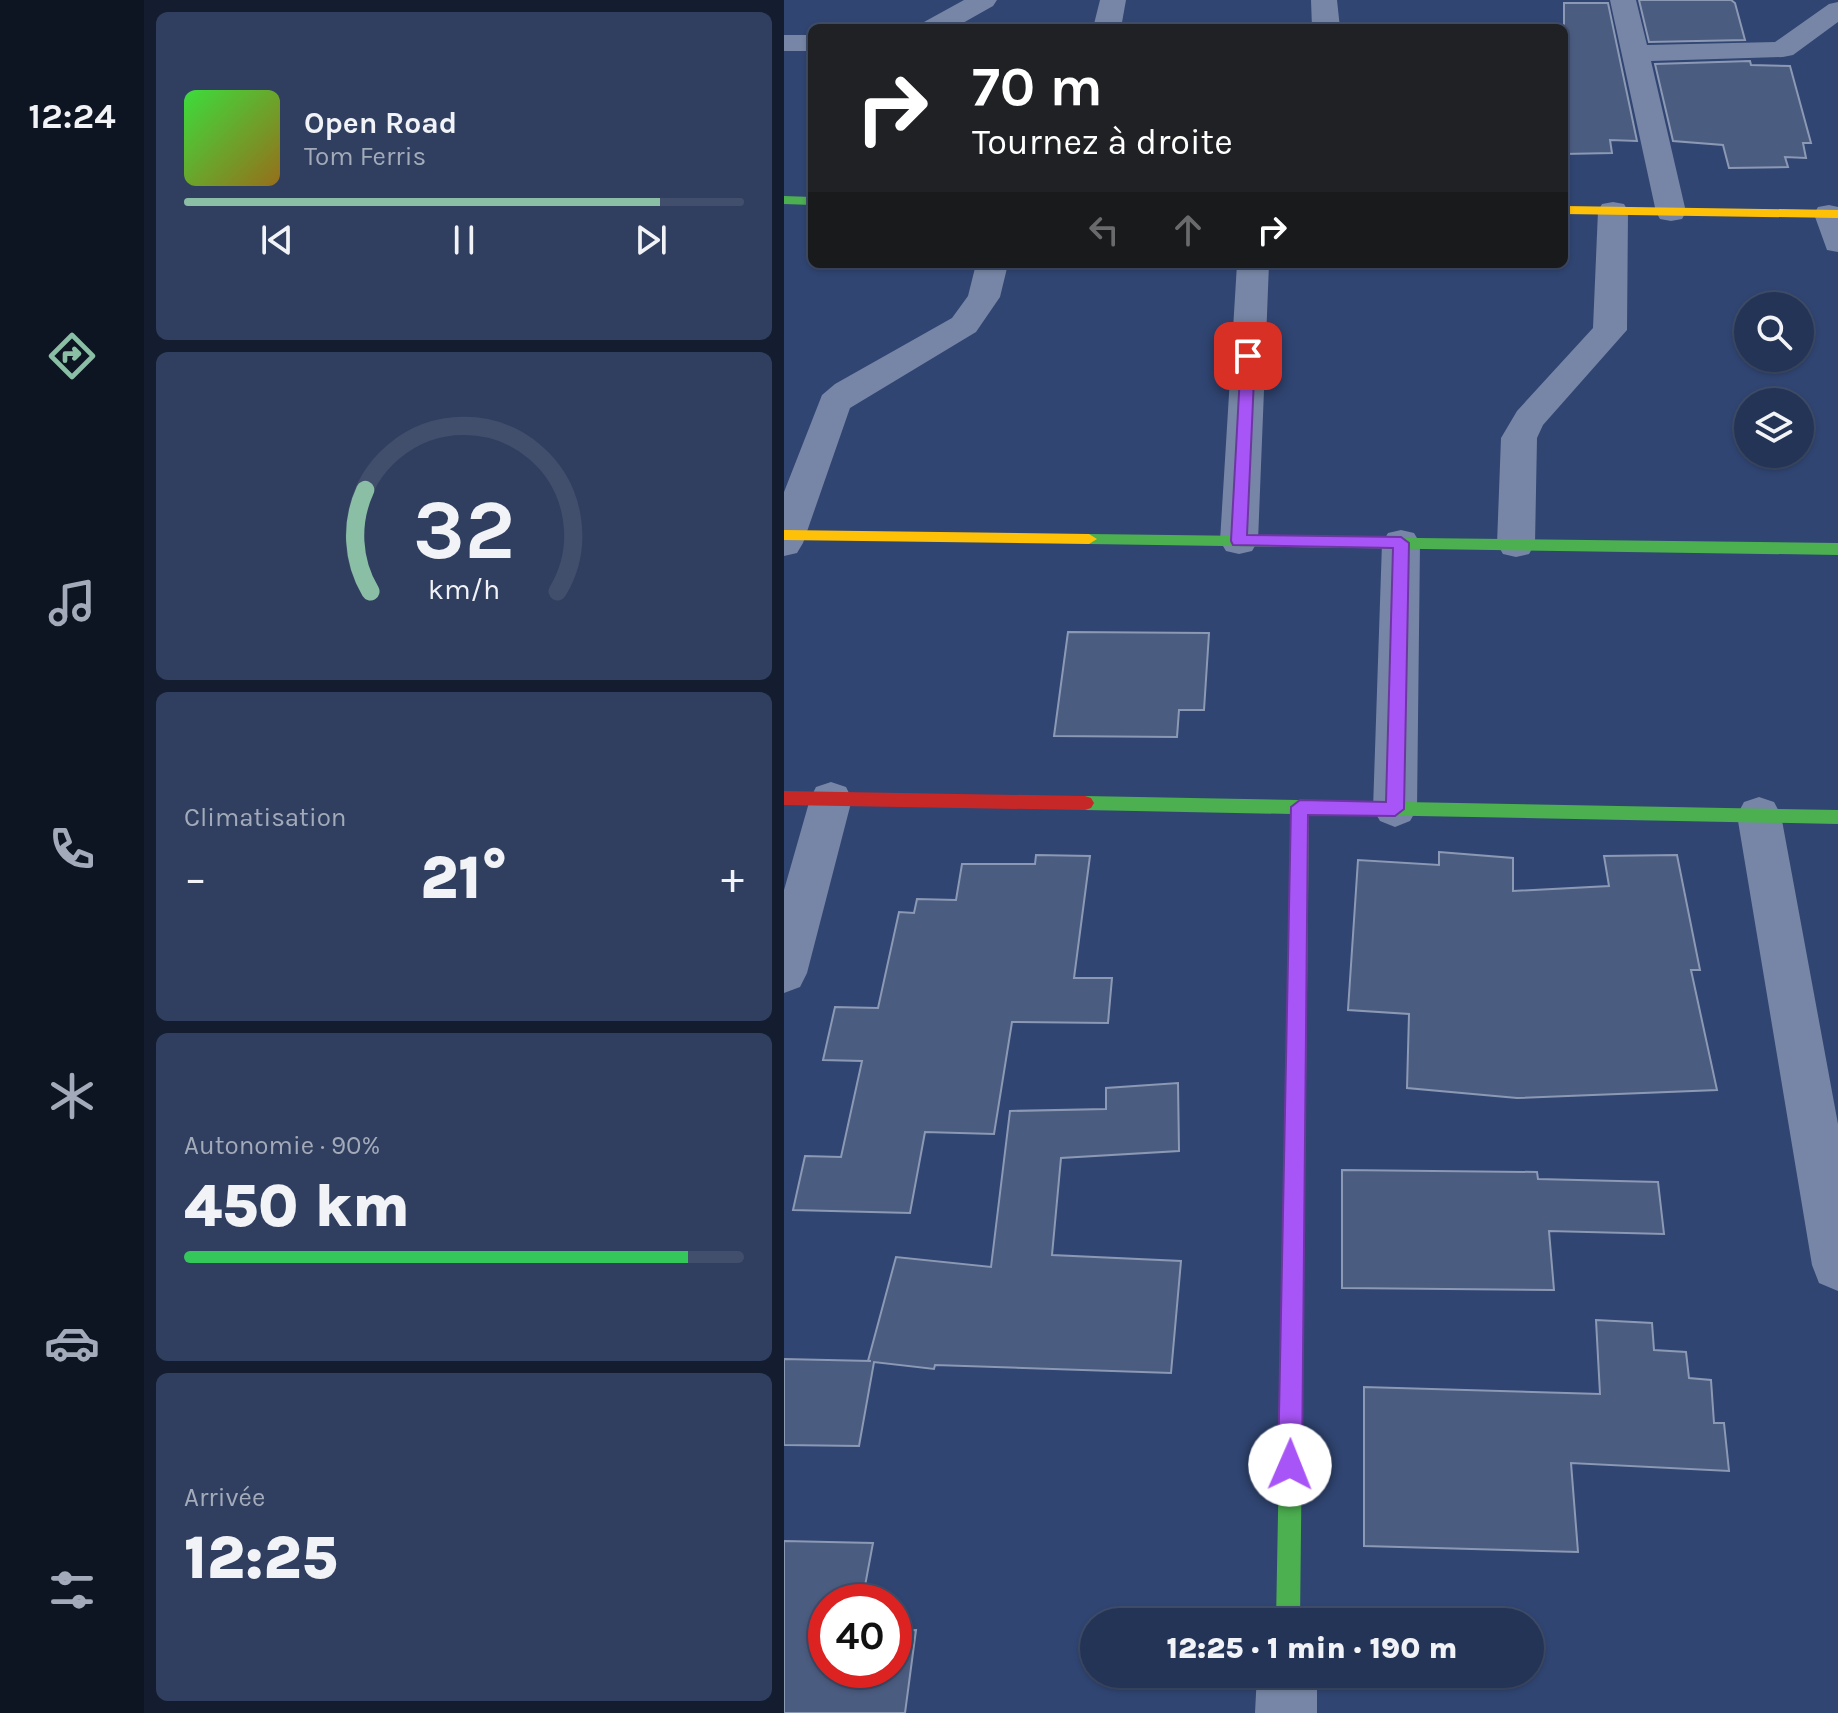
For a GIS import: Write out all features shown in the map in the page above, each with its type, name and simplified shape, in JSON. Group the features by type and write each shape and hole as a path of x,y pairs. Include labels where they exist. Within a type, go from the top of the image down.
{"street":[{"path":"941,24 984,0"},
{"path":"1108,24 1113,0"},
{"path":"1324,0 1326,24"},
{"path":"1623,0 1671,212"},
{"path":"1636,53 1761,52 1783,49 1838,10"},
{"path":"784,43 808,43"},
{"path":"784,200 808,201"},
{"path":"1568,210 1671,212 1835,223"},
{"path":"1516,544 1519,438 1529,419 1610,330 1613,211"},
{"path":"991,268 984,297 964,325 847,392 834,403 785,538 1838,549"},
{"path":"1239,541 1253,268"},
{"path":"1395,809 1401,543"},
{"path":"784,798 1838,817"},
{"path":"784,973 831,799"},
{"path":"1288,1608 1300,807"},
{"path":"1759,815 1838,1265"},
{"path":"1286,1713 1287,1688"}],"building":[{"path":"1639,0 1731,0 1735,3 1745,40 1649,42"},
{"path":"1564,3 1608,3 1637,141 1610,140 1612,153 1568,154 1568,24 1564,24"},
{"path":"1750,61 1751,65 1790,66 1811,143 1803,143 1806,158 1785,157 1788,167 1729,168 1723,145 1673,141 1655,64"},
{"path":"1068,632 1209,633 1204,710 1179,710 1177,737 1054,736"},
{"path":"1439,852 1513,858 1513,891 1609,886 1604,856 1677,855 1700,970 1691,970 1717,1090 1517,1098 1407,1088 1409,1014 1348,1010 1358,860 1439,865"},
{"path":"1036,855 1090,856 1074,978 1112,978 1108,1023 1012,1022 994,1134 925,1132 910,1213 793,1210 805,1156 841,1157 862,1061 823,1060 835,1007 878,1008 899,912 914,913 917,899 956,900 962,864 1035,864"},
{"path":"1178,1083 1179,1151 1061,1158 1052,1255 1181,1261 1171,1373 935,1365 934,1369 874,1362 859,1446 784,1445 784,1359 868,1361 896,1257 991,1267 1010,1111 1106,1109 1106,1088"},
{"path":"1342,1170 1537,1172 1538,1179 1658,1182 1664,1234 1549,1231 1554,1290 1342,1288"},
{"path":"1596,1320 1652,1323 1654,1350 1686,1352 1689,1378 1711,1380 1714,1423 1724,1423 1729,1471 1571,1463 1578,1552 1364,1546 1364,1387 1600,1394"},
{"path":"784,1541 873,1543 865,1584 808,1584 808,1688 908,1688 905,1713 784,1713"},
{"path":"912,1630 916,1630 912,1660"}],"traffic: fast":[{"path":"784,200 808,201"},
{"path":"1089,539 1838,549"},
{"path":"1085,803 1838,817"},
{"path":"1288,1608 1300,807"}],"traffic: slow":[{"path":"1568,210 1838,214"},
{"path":"784,535 1089,539"}],"traffic: jam":[{"path":"784,798 1085,803"}],"route":[{"path":"1248,356 1239,541 1401,543 1395,809 1300,807 1290,1465"}]}
